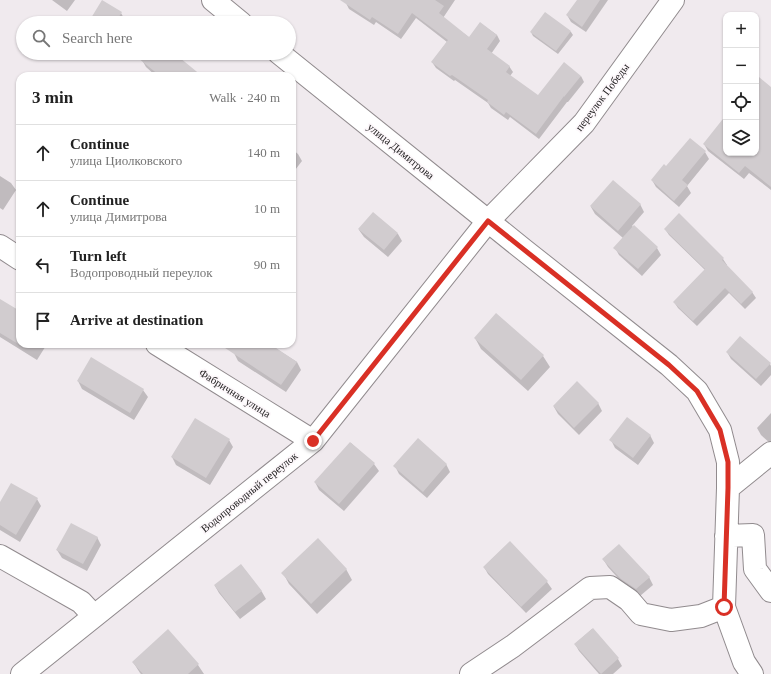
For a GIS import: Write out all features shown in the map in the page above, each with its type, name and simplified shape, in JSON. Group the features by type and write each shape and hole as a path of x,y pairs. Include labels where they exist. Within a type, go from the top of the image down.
{"street":[{"path":"213,0 232,16"},
{"name":"переулок Победы","path":"488,221 584,123 673,0"},
{"name":"улица Димитрова","path":"288,60 669,365 697,391 720,430 728,462 724,607"},
{"name":"Водопроводный переулок","path":"22,674 87,609 313,441 488,221"},
{"path":"0,246 16,256"},
{"name":"Фабричная улица","path":"163,348 313,441"},
{"path":"728,488 771,454"},
{"path":"726,536 754,535 754,569 771,591"},
{"path":"0,556 87,609"},
{"path":"471,674 512,646 590,588 610,587 629,600 641,614 671,620 700,616 724,607 744,662 752,674"}],"building":[{"path":"102,0 122,12 119,16 92,16"},
{"path":"340,0 435,0 444,6 439,13 469,37 480,22 497,35 487,49 510,66 506,72 538,95 564,62 581,76 536,134 506,112 504,115 487,102 488,100 431,62 448,40 412,13 398,34 372,17 370,20"},
{"path":"577,0 600,0 582,27 566,15"},
{"path":"545,12 571,31 556,51 530,32"},
{"path":"141,60 183,60 197,72 155,72"},
{"path":"759,77 771,87 771,187 745,166 739,173 703,144 723,119 723,156 759,156"},
{"path":"690,138 706,151 682,180 688,185 674,201 651,180 664,164 666,166"},
{"path":"613,180 641,204 618,231 590,206"},
{"path":"373,212 398,233 384,250 358,229"},
{"path":"679,213 724,258 722,260 753,292 741,304 725,288 693,321 673,302 705,269 664,229"},
{"path":"634,225 658,247 638,269 613,248"},
{"path":"0,299 16,309 16,343 0,333"},
{"path":"496,313 544,355 521,380 474,338"},
{"path":"740,336 771,363 756,379 726,352"},
{"path":"225,348 276,348 297,362 281,385"},
{"path":"91,357 144,389 130,413 77,381"},
{"path":"577,381 599,403 574,428 553,406"},
{"path":"627,417 651,435 633,458 609,440"},
{"path":"195,418 230,439 206,478 171,457"},
{"path":"418,438 447,464 423,492 393,466"},
{"path":"350,442 375,463 339,504 314,482"},
{"path":"11,483 38,498 16,535 0,525 0,502"},
{"path":"71,523 98,537 83,564 56,550"},
{"path":"318,538 347,569 311,604 281,573"},
{"path":"510,541 548,581 521,607 483,567"},
{"path":"619,544 650,577 636,589 621,579 602,559"},
{"path":"241,564 262,591 235,612 214,585"},
{"path":"593,628 619,658 601,674 574,644"},
{"path":"168,629 199,664 188,674 143,674 132,662"}],"route":[{"path":"313,441 488,221 669,365 697,391 720,430 728,462 724,607"}]}
